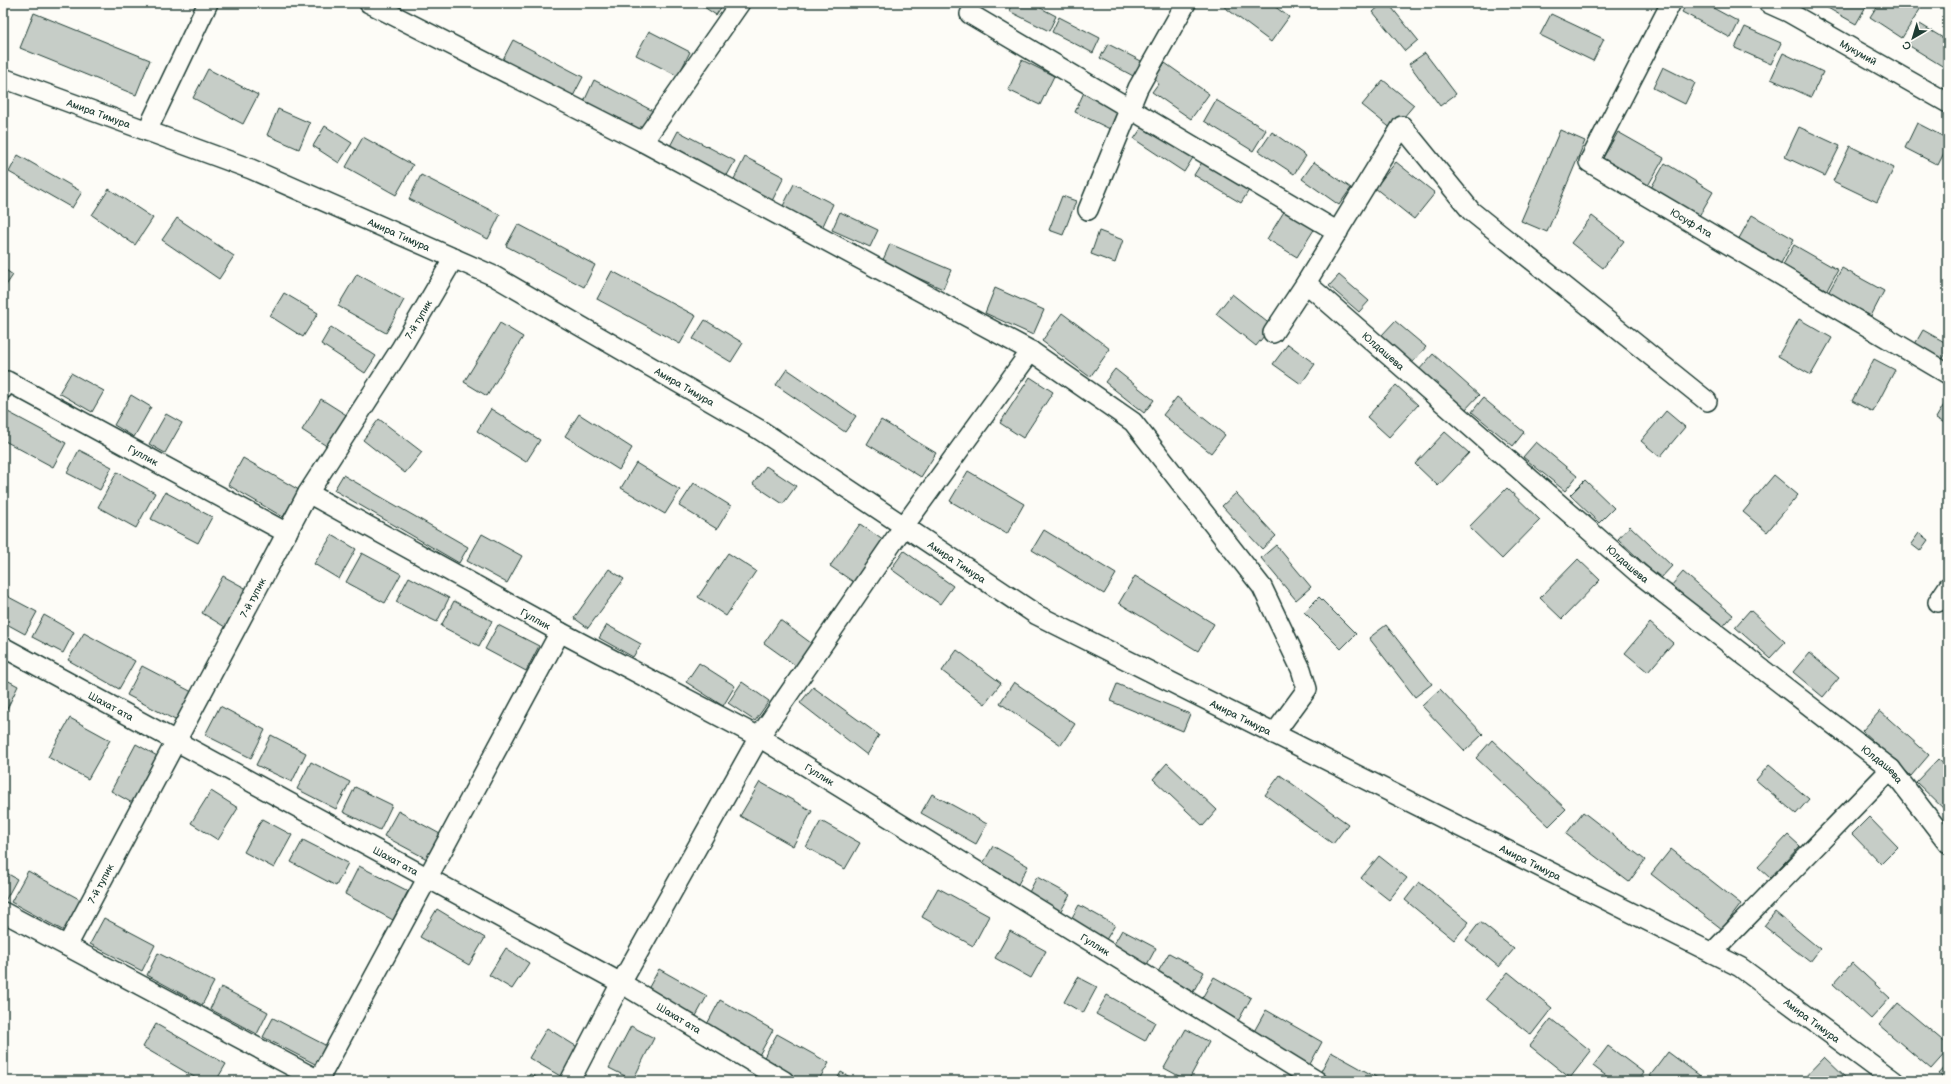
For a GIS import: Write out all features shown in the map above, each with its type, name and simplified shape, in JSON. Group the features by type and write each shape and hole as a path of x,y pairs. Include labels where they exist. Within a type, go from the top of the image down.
{"street":[{"path":"147,131 208,3"},
{"path":"369,3 644,142 1031,350 1133,422 1262,587 1301,669 1307,689 1274,734"},
{"path":"644,142 740,3"},
{"path":"1088,210 1138,88 1186,3"},
{"name":"Юсуф Ата","path":"1671,3 1589,162 1948,374"},
{"name":"Мукумий","path":"1768,3 1791,7 1948,103"},
{"path":"970,14 1338,232"},
{"name":"Амира Тимура","path":"3,78 251,169 494,276 760,430 1037,615 1740,967 1894,1081"},
{"path":"1274,333 1338,232 1402,126 1472,211 1707,401"},
{"name":"7-й тупик","path":"67,946 308,493 400,350 454,258"},
{"name":"Юлдашева","path":"1306,283 1638,573 1891,769 1948,843"},
{"path":"570,1081 621,983 759,737 904,526 1031,350"},
{"name":"Гуллик","path":"3,389 7,381 287,533"},
{"name":"Гуллик","path":"308,493 560,632 759,737 1317,1081"},
{"path":"3,912 318,1081 560,632"},
{"name":"Шахат ата","path":"3,647 621,983 784,1081"},
{"path":"1712,953 1891,769"}],"building":[{"path":"698,3 724,3 716,15"},
{"path":"1012,3 1031,3 1056,16 1049,31 1009,11"},
{"path":"1219,3 1270,3 1289,17 1271,42"},
{"path":"1383,3 1388,3 1418,40 1405,51 1373,12"},
{"path":"1687,3 1704,3 1739,22 1731,38 1682,12"},
{"path":"1819,3 1868,3 1856,24"},
{"path":"1879,3 1924,3 1902,38 1870,17"},
{"path":"34,13 150,60 136,95 20,48"},
{"path":"1551,14 1604,39 1593,61 1540,35"},
{"path":"1059,17 1100,38 1093,53 1052,32"},
{"path":"1920,24 1948,41 1947,69 1908,45"},
{"path":"1745,27 1781,43 1771,64 1735,48"},
{"path":"649,31 690,52 678,76 636,55"},
{"path":"513,40 583,77 571,100 501,63"},
{"path":"1108,44 1143,62 1135,77 1100,58"},
{"path":"1425,53 1456,94 1440,106 1409,64"},
{"path":"1783,53 1823,72 1811,97 1771,79"},
{"path":"1022,60 1054,76 1040,105 1008,90"},
{"path":"1165,63 1209,94 1191,119 1152,92 1158,84 1155,77"},
{"path":"1663,67 1695,83 1685,104 1653,88"},
{"path":"208,69 258,95 243,124 193,98"},
{"path":"594,80 653,111 640,136 582,106"},
{"path":"1383,80 1414,105 1393,130 1362,105"},
{"path":"1085,90 1120,106 1110,129 1075,112"},
{"path":"1216,100 1266,130 1253,151 1204,121"},
{"path":"278,109 310,123 299,149 267,135"},
{"path":"1147,120 1196,153 1184,172 1134,139"},
{"path":"1917,123 1948,139 1948,145 1938,165 1905,148"},
{"path":"325,126 352,143 339,163 313,146"},
{"path":"1799,127 1840,146 1825,176 1785,157"},
{"path":"1560,130 1585,141 1547,232 1521,221"},
{"path":"678,131 735,161 725,179 668,150"},
{"path":"1272,132 1306,156 1294,174 1259,151"},
{"path":"1618,132 1664,158 1646,189 1600,163"},
{"path":"363,137 413,165 396,195 346,167"},
{"path":"1850,146 1894,168 1877,202 1833,181"},
{"path":"18,155 82,192 72,208 9,172"},
{"path":"745,157 784,177 772,201 733,181"},
{"path":"1204,159 1251,187 1241,203 1194,175"},
{"path":"1314,162 1351,188 1339,205 1302,179"},
{"path":"1396,162 1435,193 1414,219 1375,188"},
{"path":"1665,163 1713,192 1699,216 1651,188"},
{"path":"421,175 500,215 488,239 409,199"},
{"path":"794,184 833,204 822,228 782,208"},
{"path":"109,189 153,218 135,245 92,215"},
{"path":"1062,196 1076,201 1063,235 1049,230"},
{"path":"1285,210 1315,228 1297,257 1267,239"},
{"path":"840,212 878,230 870,247 832,230"},
{"path":"1752,215 1794,239 1780,265 1737,242"},
{"path":"1592,216 1624,241 1603,268 1571,243"},
{"path":"177,218 234,256 219,279 162,240"},
{"path":"518,224 595,265 584,287 506,246"},
{"path":"1099,231 1123,240 1115,263 1091,254"},
{"path":"890,244 951,270 943,289 882,262"},
{"path":"1794,245 1838,270 1827,290 1783,265"},
{"path":"3,268 13,275 3,290"},
{"path":"1842,268 1884,291 1871,316 1828,293"},
{"path":"612,271 696,316 680,344 597,299"},
{"path":"357,274 404,300 386,333 338,306"},
{"path":"1339,275 1369,301 1359,312 1329,286"},
{"path":"995,288 1044,310 1033,335 985,313"},
{"path":"284,293 318,313 303,337 270,316"},
{"path":"1232,294 1272,326 1256,346 1216,314"},
{"path":"1062,313 1110,349 1090,377 1042,341"},
{"path":"1799,319 1832,338 1811,375 1778,356"},
{"path":"705,320 743,343 731,362 693,339"},
{"path":"1395,321 1426,347 1412,363 1381,336"},
{"path":"500,323 523,337 487,396 464,382"},
{"path":"331,327 376,356 365,373 321,344"},
{"path":"1923,330 1948,344 1948,350 1942,360 1915,344"},
{"path":"1288,344 1315,364 1301,384 1273,364"},
{"path":"1433,354 1479,395 1464,411 1418,371"},
{"path":"1874,359 1895,370 1873,412 1852,401"},
{"path":"787,369 856,416 845,432 776,385"},
{"path":"1115,369 1154,400 1144,413 1105,382"},
{"path":"71,373 104,391 92,412 59,393"},
{"path":"1030,377 1053,392 1023,438 1000,423"},
{"path":"1396,385 1418,405 1389,437 1367,417"},
{"path":"131,395 151,407 134,437 114,425"},
{"path":"1177,397 1225,435 1211,453 1163,415"},
{"path":"1483,398 1524,432 1513,446 1472,412"},
{"path":"1948,398 1948,425 1936,418"},
{"path":"321,399 348,416 328,447 302,430"},
{"path":"491,409 540,440 526,462 477,431"},
{"path":"1666,411 1685,427 1660,457 1641,441"},
{"path":"8,412 66,443 53,467 3,440 3,422"},
{"path":"166,414 182,423 165,453 149,444"},
{"path":"579,414 632,448 619,470 565,436"},
{"path":"379,419 422,452 405,473 363,440"},
{"path":"881,420 936,453 921,477 867,444"},
{"path":"1445,432 1469,453 1438,486 1415,464"},
{"path":"1536,442 1577,476 1565,491 1523,457"},
{"path":"79,450 112,467 100,490 67,473"},
{"path":"243,458 299,490 283,517 228,485"},
{"path":"636,463 680,490 665,514 621,488"},
{"path":"766,466 796,486 783,504 753,484"},
{"path":"968,471 1024,504 1007,534 950,501"},
{"path":"117,472 155,493 136,528 98,507"},
{"path":"343,475 468,547 459,563 334,490"},
{"path":"1774,475 1798,495 1767,532 1743,512"},
{"path":"1585,480 1614,508 1599,523 1570,495"},
{"path":"694,483 731,506 717,529 679,506"},
{"path":"1507,488 1540,520 1502,559 1469,527"},
{"path":"165,492 212,517 198,543 151,519"},
{"path":"1236,493 1276,536 1262,549 1222,506"},
{"path":"860,524 887,543 858,585 830,566"},
{"path":"1630,526 1672,566 1660,579 1618,539"},
{"path":"1044,530 1116,574 1104,594 1032,550"},
{"path":"1919,533 1928,540 1920,551 1911,544"},
{"path":"482,534 522,556 507,583 467,561"},
{"path":"332,535 356,549 339,579 314,564"},
{"path":"1276,545 1311,587 1296,600 1261,558"},
{"path":"904,551 953,586 940,604 891,569"},
{"path":"362,553 401,574 385,603 346,582"},
{"path":"728,553 756,571 726,616 698,597"},
{"path":"1578,559 1600,580 1562,619 1540,598"},
{"path":"609,569 624,579 588,628 574,618"},
{"path":"1683,572 1733,615 1721,629 1671,586"},
{"path":"223,576 247,589 225,627 202,613"},
{"path":"1135,576 1214,624 1198,651 1119,603"},
{"path":"409,577 449,598 437,622 396,602"},
{"path":"3,594 37,612 25,634 3,622"},
{"path":"1319,597 1356,634 1341,649 1304,612"},
{"path":"454,601 492,621 479,646 441,626"},
{"path":"1750,610 1785,642 1770,658 1735,627"},
{"path":"44,615 74,632 63,653 32,637"},
{"path":"780,620 815,646 799,668 764,643"},
{"path":"1650,623 1673,643 1648,672 1625,653"},
{"path":"498,625 539,646 526,671 485,649"},
{"path":"607,625 641,644 633,657 599,638"},
{"path":"1386,625 1432,684 1415,697 1369,638"},
{"path":"84,633 135,661 119,689 68,660"},
{"path":"957,650 1001,683 985,704 942,671"},
{"path":"1809,653 1839,678 1823,697 1793,672"},
{"path":"699,663 735,686 723,706 686,682"},
{"path":"142,666 192,692 177,721 127,695"},
{"path":"3,678 18,686 7,709 3,707"},
{"path":"742,682 769,701 755,721 728,703"},
{"path":"1014,682 1075,724 1061,745 1000,703"},
{"path":"1117,684 1190,714 1183,731 1110,701"},
{"path":"813,687 879,735 867,755 800,703"},
{"path":"1440,689 1483,734 1465,751 1422,706"},
{"path":"220,706 265,730 251,758 205,735"},
{"path":"1880,711 1929,755 1911,776 1862,731"},
{"path":"70,718 110,740 88,779 48,757"},
{"path":"271,735 306,753 292,782 256,765"},
{"path":"1492,740 1566,809 1549,826 1476,758"},
{"path":"136,744 159,757 134,804 111,791"},
{"path":"1938,759 1948,768 1948,813 1916,782"},
{"path":"311,762 350,782 336,809 297,789"},
{"path":"1167,763 1217,810 1203,826 1153,779"},
{"path":"1769,765 1809,799 1796,814 1756,780"},
{"path":"1280,775 1348,824 1333,844 1265,795"},
{"path":"760,782 812,811 793,846 740,816"},
{"path":"355,787 392,805 380,830 343,812"},
{"path":"211,791 238,808 218,840 191,823"},
{"path":"932,794 987,824 976,844 921,813"},
{"path":"398,811 440,834 427,859 384,836"},
{"path":"1583,812 1645,860 1629,882 1566,834"},
{"path":"1869,817 1898,847 1881,864 1852,834"},
{"path":"262,819 292,835 274,868 244,852"},
{"path":"821,821 860,843 845,869 806,847"},
{"path":"1788,835 1800,846 1770,878 1758,867"},
{"path":"303,840 348,863 336,886 291,862"},
{"path":"993,846 1028,866 1017,886 981,867"},
{"path":"1671,849 1741,904 1722,929 1651,874"},
{"path":"1379,856 1407,878 1389,900 1361,878"},
{"path":"359,866 408,891 393,920 345,894"},
{"path":"3,871 17,879 5,901 3,900"},
{"path":"28,871 81,900 64,931 11,902"},
{"path":"1037,877 1070,895 1059,914 1027,896"},
{"path":"1419,882 1469,922 1454,940 1405,900"},
{"path":"938,888 989,916 973,946 922,917"},
{"path":"1079,905 1115,925 1104,943 1069,923"},
{"path":"437,909 485,938 469,965 420,937"},
{"path":"1775,912 1820,949 1810,962 1764,926"},
{"path":"104,918 155,945 142,971 90,944"},
{"path":"1480,922 1514,949 1499,967 1466,940"},
{"path":"1122,930 1156,948 1144,970 1110,951"},
{"path":"1010,931 1046,951 1031,978 995,958"},
{"path":"506,948 529,963 512,989 489,975"},
{"path":"158,953 214,982 202,1005 147,975"},
{"path":"1169,953 1204,972 1193,992 1158,972"},
{"path":"1852,963 1890,998 1871,1019 1833,984"},
{"path":"659,969 707,996 696,1016 648,989"},
{"path":"1508,972 1552,1008 1531,1035 1486,999"},
{"path":"1078,977 1097,987 1083,1013 1064,1002"},
{"path":"1214,977 1251,998 1238,1021 1201,1000"},
{"path":"221,987 268,1012 257,1034 210,1009"},
{"path":"1107,995 1155,1022 1145,1041 1096,1014"},
{"path":"720,1000 773,1030 758,1057 705,1028"},
{"path":"1898,1003 1948,1045 1948,1050 1931,1069 1879,1025"},
{"path":"1266,1010 1322,1042 1309,1066 1252,1035"},
{"path":"273,1018 327,1046 317,1065 263,1037"},
{"path":"1551,1019 1591,1051 1570,1078 1530,1046"},
{"path":"156,1024 226,1064 216,1081 201,1081 143,1047"},
{"path":"631,1026 654,1038 633,1080 609,1068"},
{"path":"547,1028 579,1048 562,1077 529,1058"},
{"path":"1186,1029 1209,1042 1188,1081 1164,1068"},
{"path":"777,1034 829,1063 818,1081 802,1081 763,1059"},
{"path":"1608,1046 1644,1073 1638,1081 1613,1081 1593,1066"},
{"path":"1331,1052 1383,1081 1334,1081 1320,1073"},
{"path":"1668,1052 1707,1081 1657,1081 1650,1076"},
{"path":"1824,1057 1848,1080 1801,1081"},
{"path":"1948,1064 1948,1081 1947,1081 1939,1074"},
{"path":"841,1072 857,1081 836,1081"},
{"path":"530,1074 543,1081 526,1081"}]}
